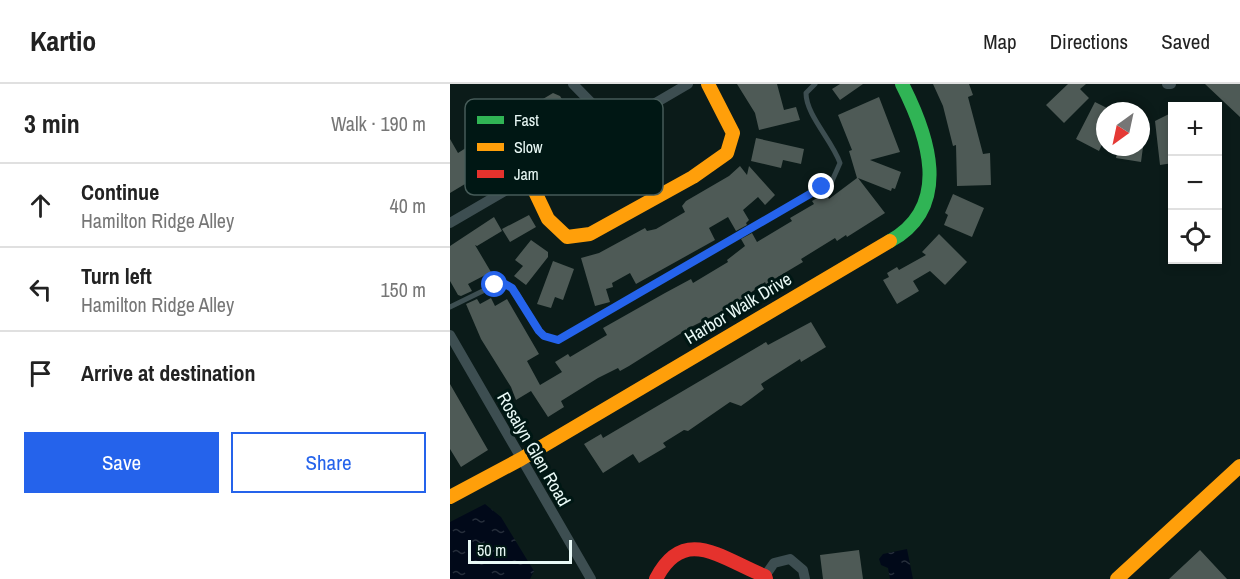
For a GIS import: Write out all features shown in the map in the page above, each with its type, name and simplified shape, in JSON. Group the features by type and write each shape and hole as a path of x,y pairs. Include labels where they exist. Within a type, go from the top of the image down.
{"street":[{"path":"573,84 588,99"},
{"path":"663,99 688,84"},
{"path":"663,194 693,177 727,153 733,133 708,84"},
{"name":"Harbor Walk Drive","path":"450,497 521,459 792,297 903,234 920,214 930,193 926,141 918,115 902,84"},
{"path":"1167,84 1172,84"},
{"path":"450,223 497,195"},
{"path":"537,195 548,219 567,237 590,234 660,195"},
{"name":"Rosalyn Glen Road","path":"450,335 591,579"},
{"path":"1117,579 1240,466"},
{"path":"656,579 663,563 673,554 689,548 765,578 774,563 790,558 803,570 805,579"}],"lane":[{"path":"450,307 495,285 505,284 518,293 539,331 544,336 558,340 832,181 840,163 818,121 806,105 806,93 815,84"}],"water":[{"path":"485,504 501,517 534,571 530,579 450,579 450,522"},
{"path":"907,549 913,579 890,579 888,568 881,565 879,559 883,554"}],"building":[{"path":"737,84 777,84 784,110 796,107 800,120 759,130 755,113"},
{"path":"840,84 863,84 840,100 832,89"},
{"path":"933,84 969,84 973,95 968,97 983,154 990,153 991,185 957,186 956,145 953,146 943,106"},
{"path":"1068,84 1086,84 1080,89 1089,98 1064,123 1046,105"},
{"path":"1205,84 1240,84 1240,117"},
{"path":"553,93 562,99 543,99"},
{"path":"879,97 900,152 870,160 901,172 895,189 892,188 891,191 858,178 885,213 847,237 846,235 837,241 835,238 801,259 803,262 766,284 765,282 733,306 691,327 629,366 620,371 618,368 598,378 561,401 564,407 548,417 531,391 516,400 511,387 481,339 466,304 477,299 480,304 491,298 495,306 507,299 539,354 527,361 540,385 562,372 555,362 568,354 570,357 607,335 603,328 691,279 693,283 728,262 727,260 745,246 741,239 752,233 757,242 792,221 790,218 814,204 812,201 826,193 829,199 857,178 849,151 852,150 838,115"},
{"path":"1095,102 1096,102 1096,149 1076,139"},
{"path":"1168,114 1168,164 1160,165 1155,121"},
{"path":"756,138 804,149 801,164 783,160 781,168 751,161"},
{"path":"450,139 458,153 465,148 465,184 450,193"},
{"path":"1116,156 1142,156 1141,162 1116,158"},
{"path":"740,166 747,175 749,166 775,195 765,205 758,197 743,210 749,220 747,225 736,231 728,217 709,228 715,240 636,284 630,273 612,283 613,287 606,289 610,302 595,306 581,258 599,253 645,228 647,231 656,229 685,212 682,206 686,201 729,176"},
{"path":"953,194 984,208 972,237 944,225 948,215 945,213"},
{"path":"529,215 536,227 510,242 502,229"},
{"path":"494,217 502,231 477,246 475,245 491,272 468,284 472,291 458,295 450,281 450,246"},
{"path":"939,234 967,262 945,285 930,271 913,281 919,291 897,304 883,280 889,277 887,273 897,267 899,270 926,255 922,252"},
{"path":"531,240 548,252 548,257 526,285 514,276 523,266 515,260"},
{"path":"553,261 574,269 563,300 555,297 551,308 537,304"},
{"path":"811,322 826,347 801,362 800,359 761,384 764,389 741,406 730,402 688,431 684,430 663,443 666,447 639,463 633,454 603,473 584,444 601,434 603,438 766,342 768,345"},
{"path":"450,384 488,450 461,467 450,449"},
{"path":"859,550 863,579 823,579 820,555"},
{"path":"1200,550 1227,579 1169,579"}],"traffic: fast":[{"path":"890,241 910,226 922,209 928,189 929,168 926,147 920,125 902,84"}],"traffic: slow":[{"path":"663,194 693,177 727,153 733,133 708,84"},
{"path":"537,195 548,219 567,237 590,234 660,195"},
{"path":"450,497 521,459 890,241"},
{"path":"1117,579 1240,466"}],"traffic: jam":[{"path":"656,579 667,562 679,553 691,549 705,550 719,555 765,576 766,579"}],"route":[{"path":"495,285 505,284 518,293 539,331 544,336 558,340 581,329 822,187"}]}
